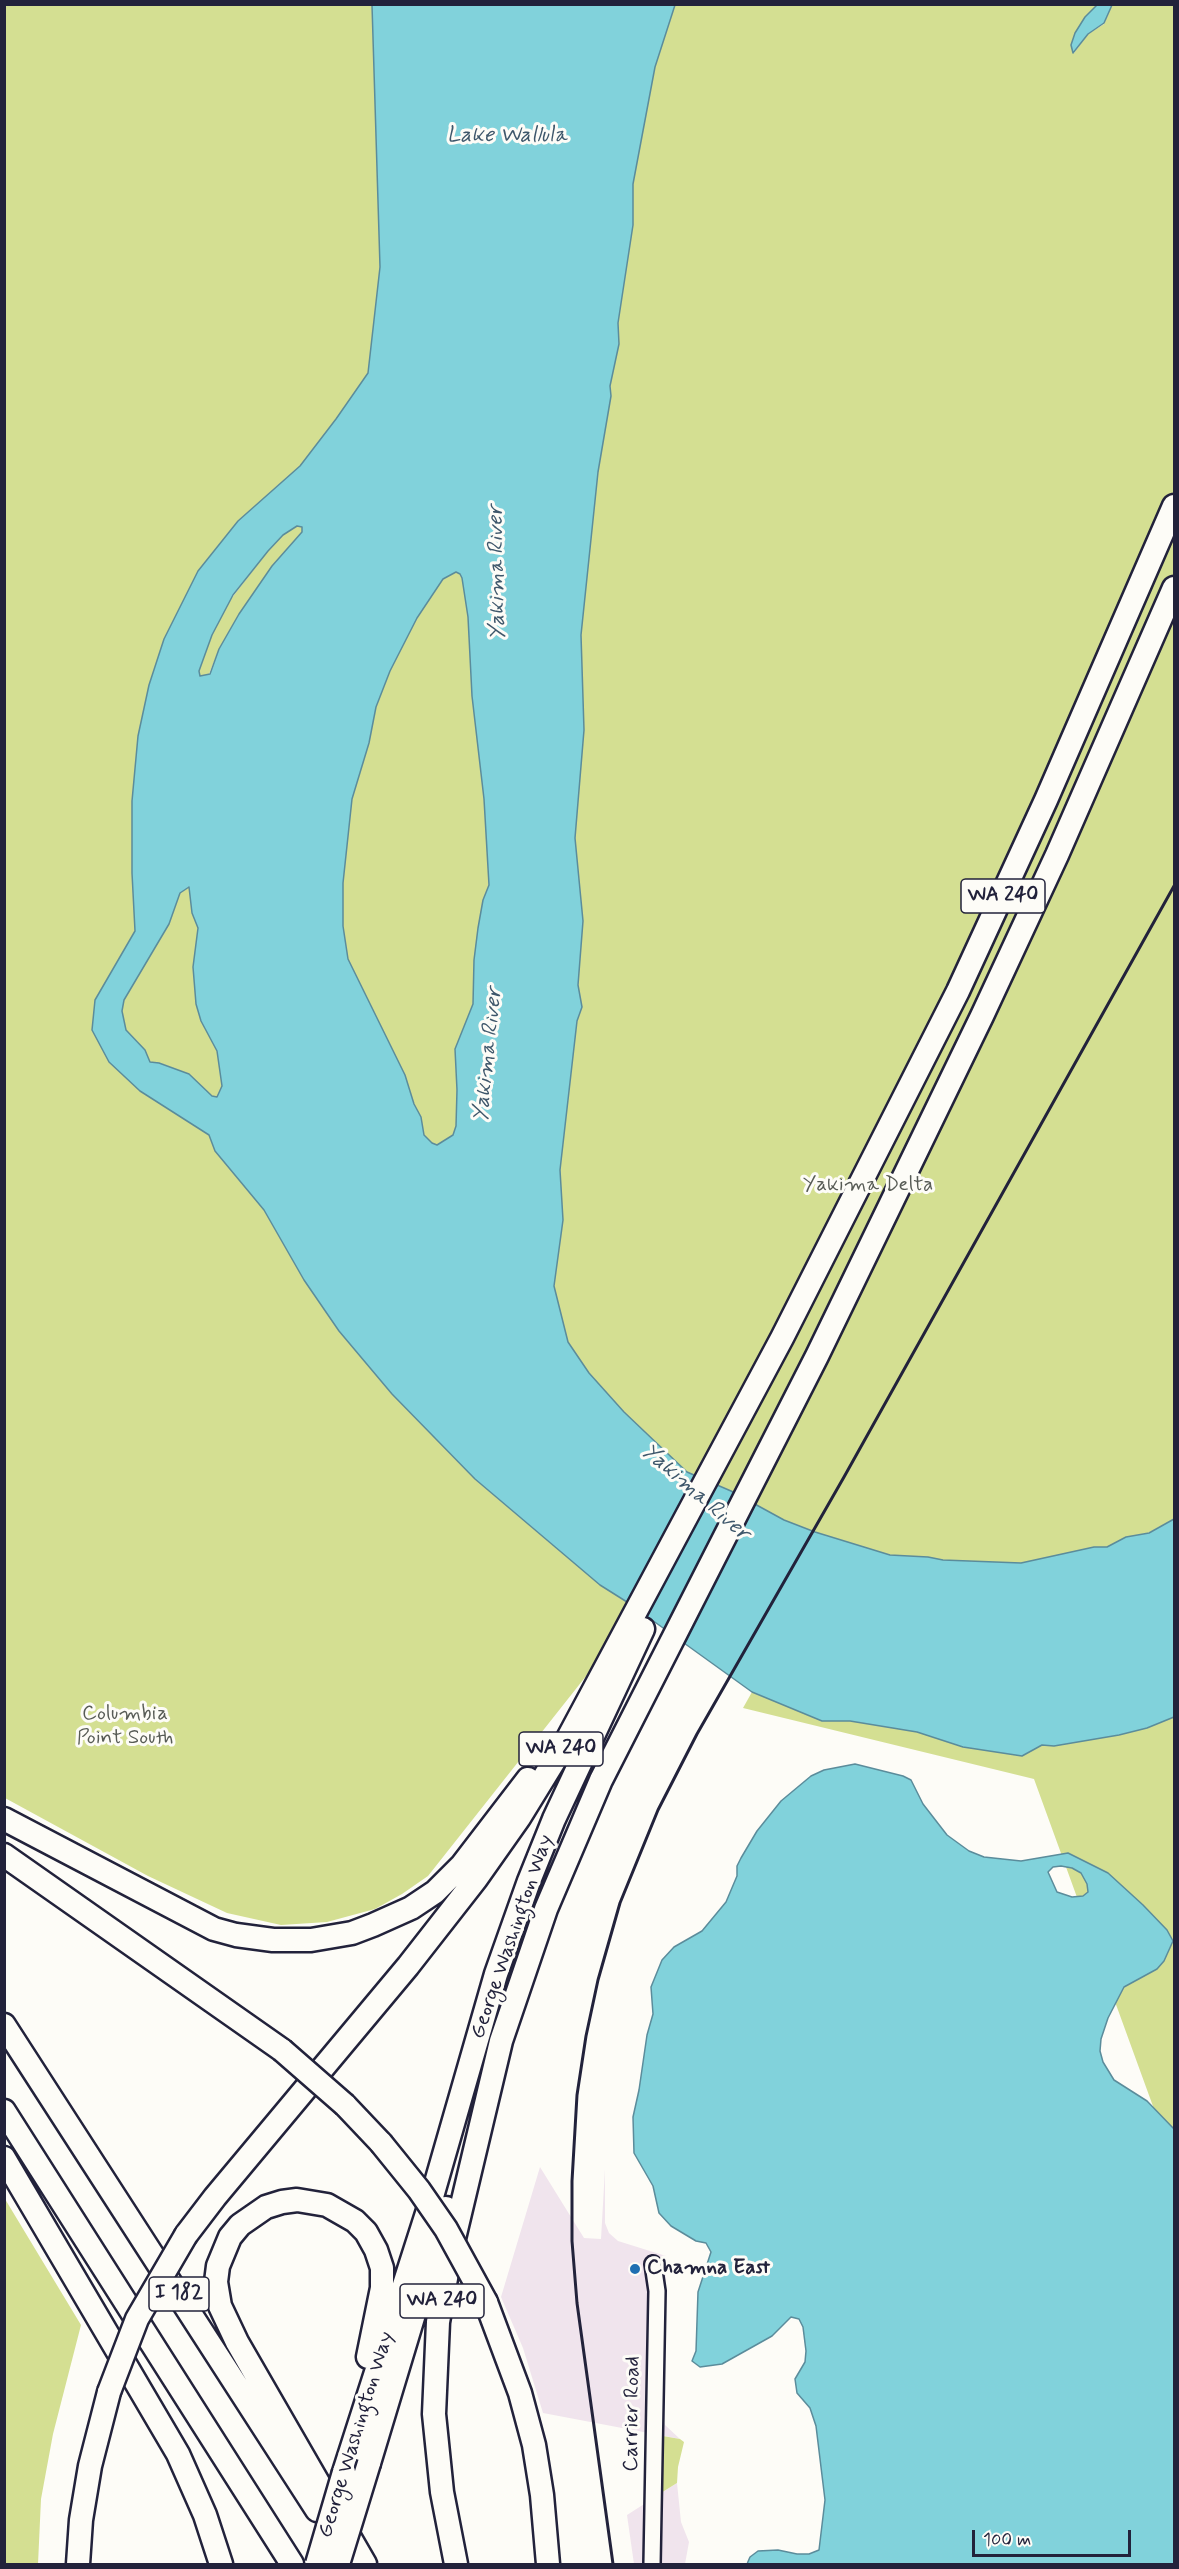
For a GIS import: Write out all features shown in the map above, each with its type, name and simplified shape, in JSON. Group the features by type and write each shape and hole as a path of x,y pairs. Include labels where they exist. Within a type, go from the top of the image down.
{"highway":[{"name":"George Washington Way","path":"317,2565 429,2207 500,1963 529,1881 620,1659 958,991 998,907 1174,506"},
{"name":"WA 240","path":"456,2565 442,2492 434,2414 438,2322 451,2251 501,2042 546,1909 583,1820 817,1356 977,1026 1057,855 1174,588"},
{"name":"WA 240","path":"78,2565 81,2520 90,2466 108,2392 137,2319 155,2285 186,2235 221,2190 408,1966 476,1879 530,1801 601,1678 620,1659"},
{"path":"4,1819 214,1929 245,1937 292,1941 352,1933 411,1908 435,1892 462,1865 601,1678"},
{"path":"4,1855 282,2050 345,2105 408,2175 446,2229 486,2302 520,2393 534,2445 542,2495 548,2565"},
{"name":"I 182","path":"4,2025 352,2565"},
{"name":"George Washington Way","path":"338,2565 426,2269 501,2042"},
{"name":"I 182","path":"4,2111 292,2565"},
{"path":"4,2158 178,2454 205,2515 221,2565"},
{"path":"345,2472 382,2288 382,2268 376,2250 366,2232 355,2221 327,2205 312,2201 282,2202 250,2216 231,2237 218,2266 216,2282 220,2306 237,2342 365,2565"}],"street":[{"name":"Carrier Road","path":"652,2565 657,2291 653,2264"}],"shaded area":[{"path":"540,2167 584,2238 601,2239 605,2169 605,2223 609,2233 618,2241 666,2256 663,2420 665,2425 680,2439 543,2413 523,2348 501,2297"},
{"path":"677,2483 681,2522 689,2542 685,2564 634,2564 627,2515"}],"green space":[{"name":"Columbia Point South","path":"5,5 372,5 380,267 368,373 337,419 300,466 238,521 198,571 164,639 149,685 138,736 132,801 135,931 95,1000 140,1091 209,1135 215,1151 264,1210 304,1280 339,1331 392,1394 475,1479 549,1542 627,1602 594,1666 428,1876 375,1909 327,1922 281,1925 227,1913 148,1876 5,1798"},
{"name":"Yakima Delta","path":"675,5 1098,5 1085,17 1071,45 1074,53 1088,34 1104,24 1112,5 1174,5 1174,1519 1148,1533 1126,1537 1107,1547 1094,1547 1021,1563 943,1560 890,1555 784,1520 731,1491 687,1472 624,1412 589,1373 568,1342 560,1314 554,1286 563,1220 560,1170 577,1021 582,1007 578,985 583,921 575,838 584,730 581,635 583,610 598,472 611,396 610,386 619,344 618,323 633,225 633,184 655,67"},
{"path":"297,526 302,527 302,532 272,566 239,614 219,649 209,674 200,676 199,671 212,635 231,599 268,551 283,535"},
{"path":"456,572 461,574 465,589 468,617 472,696 484,799 489,885 483,900 478,928 474,960 473,1004 455,1054 456,1126 453,1135 437,1145 424,1135 421,1117 414,1104 405,1075 348,959 343,926 343,883 352,799 369,743 376,707 390,671 417,618 446,575"},
{"path":"189,887 192,913 198,928 193,967 196,1004 201,1021 217,1051 222,1086 217,1097 212,1096 189,1074 160,1063 150,1062 138,1042 126,1030 122,1012 124,1000 169,924 180,893"},
{"path":"752,1692 822,1721 850,1721 917,1732 963,1747 1022,1755 1042,1744 1054,1746 1119,1735 1147,1728 1174,1717 1174,2164 1034,1779 743,1708"},
{"path":"5,2199 81,2325 53,2434 41,2499 38,2564 5,2564"},
{"path":"663,2436 684,2442 677,2483 661,2493"}],"water":[{"path":"1098,4 1112,5 1104,23 1088,34 1073,53 1071,45 1075,33 1085,17"},
{"name":"Lake Wallula","path":"372,5 675,5 655,67 633,184 633,225 618,323 619,344 610,386 611,396 598,472 581,635 584,730 575,838 583,921 578,985 582,1007 577,1021 560,1170 563,1220 554,1286 568,1342 589,1373 624,1412 687,1472 731,1491 784,1520 890,1555 1021,1563 1094,1547 1107,1547 1126,1537 1149,1533 1174,1519 1174,1717 1147,1728 1119,1735 1054,1746 1042,1745 1022,1756 963,1747 917,1732 850,1721 822,1721 752,1692 600,1585 475,1479 392,1394 339,1331 304,1280 264,1210 215,1151 209,1135 140,1091 109,1062 92,1030 95,1000 135,931 132,801 138,736 149,685 164,639 198,571 238,521 300,466 368,373 380,267","holes":["297,526 302,527 302,532 272,566 239,614 219,649 210,674 200,676 199,671 212,635 233,595 268,551 283,535","456,572 460,574 468,617 472,696 484,799 489,885 483,900 478,928 474,960 473,1004 455,1049 456,1126 453,1135 437,1145 424,1135 421,1117 414,1104 405,1075 348,959 343,926 343,883 352,799 369,743 376,707 390,671 417,618 443,579","189,887 192,913 198,928 193,967 196,1004 201,1021 217,1051 222,1086 217,1097 212,1096 189,1074 150,1062 145,1050 126,1030 122,1011 124,1000 169,924 180,893"]},
{"path":"855,1764 911,1780 923,1804 947,1835 969,1851 984,1857 1021,1861 1068,1853 1108,1873 1167,1930 1173,1941 1164,1961 1157,1969 1124,1987 1108,2018 1101,2039 1100,2051 1103,2062 1114,2080 1147,2101 1174,2129 1174,2564 747,2564 750,2557 758,2551 778,2550 809,2554 819,2550 825,2500 816,2426 810,2408 797,2393 795,2379 805,2362 803,2327 799,2319 791,2317 772,2336 722,2364 700,2367 692,2361 696,2351 698,2292 711,2252 706,2243 696,2241 671,2226 659,2213 653,2186 634,2153 633,2117 647,2035 653,2014 651,1987 662,1960 674,1947 702,1931 726,1902 737,1876 737,1866 741,1858 757,1831 781,1801 811,1776 824,1770","holes":["1053,1867 1072,1868 1081,1873 1087,1884 1088,1892 1083,1896 1072,1897 1057,1892 1048,1872"]}],"railway":[{"path":"613,2564 577,2303 572,2241 572,2181 577,2095 586,2036 598,1980 620,1903 658,1810 697,1734 844,1477 1174,886"}],"place":[{"name":"Chamna East","path":"635,2269"}],"water label":[{"name":"Yakima River","path":"498,573"},
{"name":"Yakima River","path":"489,1055"},
{"name":"Yakima River","path":"695,1493"}]}
